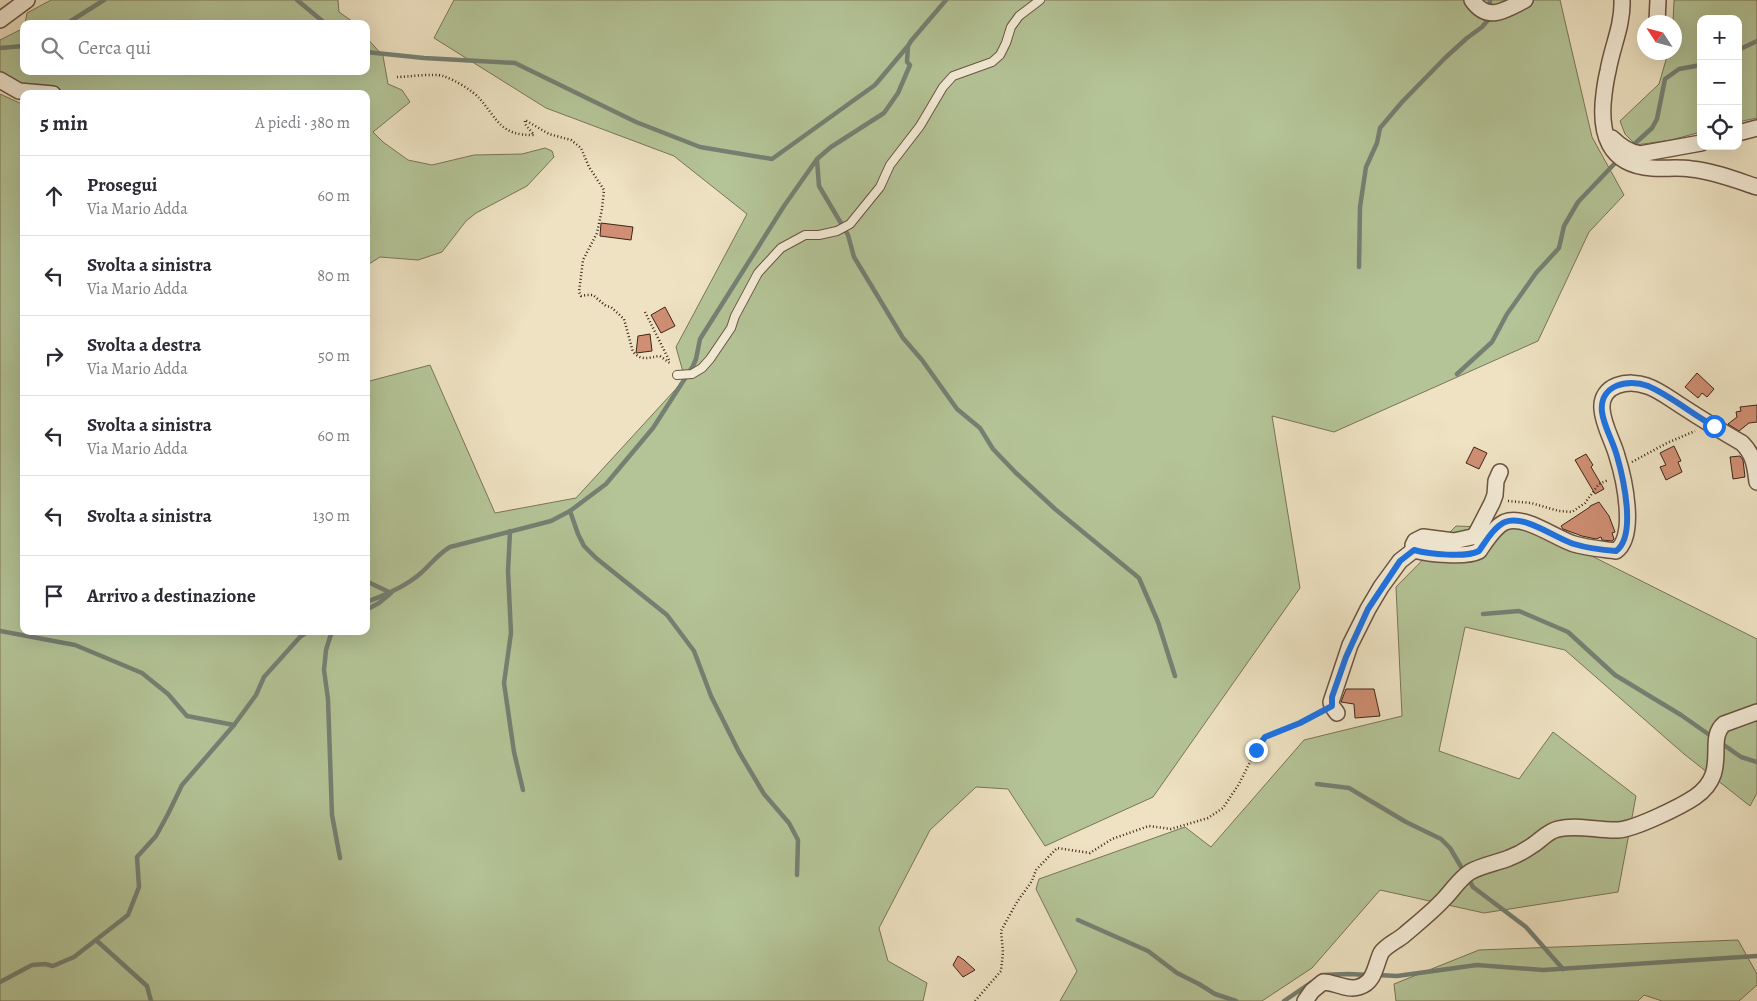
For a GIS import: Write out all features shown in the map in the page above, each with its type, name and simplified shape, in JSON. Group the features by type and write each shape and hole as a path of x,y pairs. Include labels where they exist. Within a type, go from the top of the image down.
{"street":[{"path":"0,20 27,0"},
{"path":"1472,0 1483,12 1489,13 1498,12 1524,0"},
{"path":"1622,0 1622,17 1608,71 1602,110 1606,140 1616,154 1624,161 1634,165 1652,168 1691,168 1728,177 1757,187"},
{"path":"1657,15 1658,0"},
{"path":"0,80 20,91"},
{"path":"1742,131 1757,128"},
{"path":"1604,130 1623,148 1640,154 1697,143"},
{"path":"1335,709 1332,697 1346,657 1368,609 1400,561 1414,550 1451,554 1474,553 1479,551 1504,522 1516,520 1530,524 1578,545 1616,551 1620,548 1627,532 1626,500 1617,456 1604,419 1602,405 1603,399 1611,388 1624,382 1637,383 1654,388 1742,443 1753,459 1757,482"},
{"path":"1414,550 1413,545 1415,541 1424,537 1454,541 1472,537 1476,534 1496,495 1496,480 1500,472"},
{"path":"1305,1001 1322,982 1351,988 1358,988 1366,984 1386,947 1398,940 1445,898 1462,878 1476,869 1511,858 1532,846 1555,829 1571,827 1619,830 1631,828 1694,798 1712,780 1717,758 1717,733 1720,728 1724,724 1757,712"}],"lane":[{"path":"676,375 692,374 702,368 710,359 730,328 758,273 781,248 805,235 819,235 837,231 850,224 880,187 890,164 920,126 943,87 953,76 992,62 1000,55 1011,27 1019,16 1040,0"}],"path":[{"path":"397,77 442,76 475,94 496,122 505,129 515,134 534,135 525,124 525,120 549,134 571,140 581,148 589,167 604,190 597,233 583,260 579,292 581,296 593,295 624,319 633,352 637,356 650,359 660,356 671,364"},
{"path":"645,312 676,375"},
{"path":"1492,503 1508,500 1520,501 1544,508"},
{"path":"976,1001 1001,971 1003,952 1001,931 1032,880 1036,870 1057,848 1090,852 1112,840 1149,826 1171,829 1216,813 1223,808 1239,784 1256,750 1265,737 1335,709"}],"green space":[{"path":"51,0 338,0 339,12 350,20 26,20 27,13"},
{"path":"454,0 1560,0 1592,137 1624,195 1589,232 1538,341 1334,432 1272,416 1300,588 1153,797 1045,846 1008,789 976,787 930,830 879,928 888,961 927,983 923,1001 0,1001 0,94 20,103 20,635 370,635 370,381 430,365 495,513 576,498 685,379 676,347 747,214 674,156 546,108 434,38"},
{"path":"1674,0 1757,0 1757,118 1742,121 1742,15 1697,15 1697,133 1671,140 1636,145 1625,134 1620,121 1659,84 1666,60 1682,60 1682,15 1673,15"},
{"path":"20,30 20,75 370,75 370,41 383,56 388,84 402,90 410,102 373,132 383,142 408,160 432,165 474,155 522,154 545,148 552,151 554,157 527,186 476,213 466,221 442,252 418,260 380,257 370,263 370,90 51,90 9,81 0,71 0,40"},
{"path":"1456,526 1538,529 1757,639 1757,793 1750,806 1684,754 1565,650 1465,627 1439,751 1519,779 1553,732 1636,796 1618,892 1484,913 1380,890 1312,968 1262,1001 1060,1001 1077,971 1036,889 1039,879 1185,827 1211,847 1304,740 1402,716 1396,587"},
{"path":"1738,940 1757,974 1757,985 1739,1001 1662,1001 1644,995 1638,1001 1396,1001 1394,984 1479,950"}],"building":[{"path":"601,223 633,227 631,240 600,236"},
{"path":"665,307 675,326 661,333 651,315"},
{"path":"650,334 652,351 636,353 638,336"},
{"path":"1697,373 1714,389 1707,397 1702,393 1698,398 1685,387"},
{"path":"1757,405 1757,422 1749,423 1739,431 1728,424 1737,417 1736,412 1741,411 1740,407"},
{"path":"1674,446 1681,461 1678,462 1682,472 1666,480 1660,467 1666,465 1660,453"},
{"path":"1474,447 1487,453 1479,469 1466,463"},
{"path":"1586,454 1604,489 1595,494 1575,460"},
{"path":"1740,456 1743,460 1745,477 1733,479 1730,457"},
{"path":"1599,502 1609,516 1615,532 1612,533 1614,539 1612,541 1602,540 1601,537 1596,539 1582,536 1563,529 1561,526"},
{"path":"1346,689 1374,689 1380,716 1355,718 1354,704 1341,702"},
{"path":"958,956 975,970 963,977 953,965"}],"waterway":[{"path":"72,20 104,0"},
{"path":"297,0 321,20"},
{"path":"370,600 408,582 450,547 551,521 570,511 606,484 653,428 693,366 700,339 784,206 817,159 831,147 884,113 898,93 910,65 907,62 908,46 946,0"},
{"path":"1359,267 1360,207 1366,167 1377,143 1380,128 1402,102 1445,58 1489,19 1490,0"},
{"path":"1742,48 1757,41"},
{"path":"0,48 20,46"},
{"path":"370,52 424,58 515,63 636,122 700,147 772,159 875,85 907,47"},
{"path":"1630,148 1652,128 1657,119 1665,79 1679,69 1697,66"},
{"path":"1457,374 1492,342 1507,314 1536,273 1559,248 1564,226 1578,202 1619,159"},
{"path":"817,160 819,186 848,235 854,257 903,338 922,360 957,409 980,428 993,449 1016,473 1055,509 1139,578 1158,622 1175,676"},
{"path":"570,511 584,546 596,558 667,615 694,651 711,696 739,752 764,794 789,823 798,840 797,875"},
{"path":"510,531 508,571 511,633 504,683 514,752 523,790"},
{"path":"370,583 391,593 370,608"},
{"path":"1483,614 1519,611 1568,632 1615,675 1681,715 1741,757 1757,762"},
{"path":"0,631 20,635"},
{"path":"21,635 75,645 142,673 168,694 187,716 234,725"},
{"path":"0,982 32,965 45,964 53,966 74,957 128,915 139,887 137,857 156,836 182,785 234,725 256,695 264,677 303,635"},
{"path":"331,635 326,650 324,670 328,699 332,815 340,858"},
{"path":"1317,784 1349,788 1406,822 1441,839 1450,848 1473,887 1526,927 1563,969"},
{"path":"1078,920 1148,951 1177,973 1215,994 1236,1001"},
{"path":"96,940 147,986 151,1001"},
{"path":"1377,975 1397,976 1477,965 1543,970 1757,956"},
{"path":"1322,975 1369,975"},
{"path":"1284,1001 1312,982"}],"route":[{"path":"1256,750 1265,737 1300,723 1332,706 1332,697 1350,645 1368,609 1400,561 1414,550 1451,554 1474,553 1479,551 1494,531 1504,522 1516,520 1530,524 1572,544 1616,551 1620,548 1627,532 1626,500 1621,470 1602,411 1603,399 1611,388 1624,382 1646,385 1654,388 1714,426"}]}
